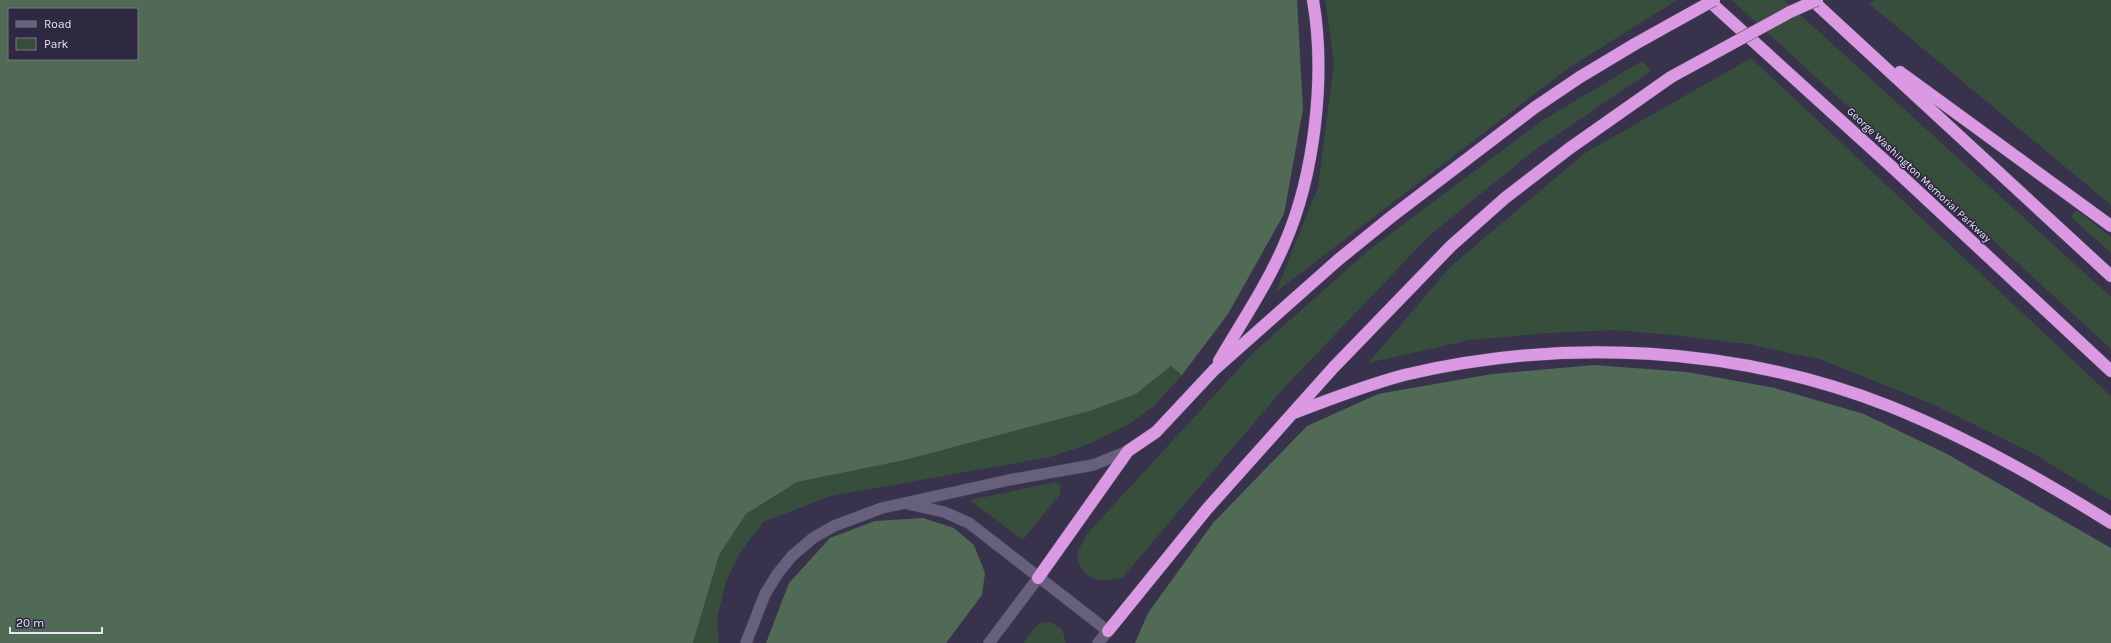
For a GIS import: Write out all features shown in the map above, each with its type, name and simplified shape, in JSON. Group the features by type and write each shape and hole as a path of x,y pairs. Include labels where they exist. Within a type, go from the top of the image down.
{"highway":[{"path":"1214,370 1279,256 1301,195 1309,161 1317,104 1317,46 1313,0"},
{"name":"George Washington Memorial Parkway","path":"1708,0 1893,168 2111,372"},
{"path":"1038,578 1128,450 1156,432 1214,370 1338,260 1391,217 1534,108 1580,77 1635,44 1714,0"},
{"path":"1812,0 2111,276"},
{"path":"1108,630 1207,509 1333,368 1451,246 1505,198 1570,148 1671,77 1790,12 1817,0"},
{"path":"1858,42 2111,226"},
{"path":"1294,413 1330,399 1403,376 1474,361 1548,353 1616,352 1686,357 1746,366 1822,383 1889,406 1953,435 2058,490 2111,523"}],"street":[{"path":"746,643 765,594 792,556 813,538 834,526 882,508 903,503 1009,480 1093,465 1128,450"},
{"path":"903,503 944,512 969,523 1038,578 1108,630"},
{"path":"989,643 1038,578"},
{"path":"1098,643 1108,630"},
{"path":"1107,643 1108,630"}],"green space":[{"path":"0,0 1297,0 1303,109 1284,214 1228,314 1182,375 1171,366 1136,394 1090,411 905,460 797,482 746,514 719,555 693,643 0,643"},
{"path":"1325,0 1677,0 1567,69 1276,292 1318,187 1334,63"},
{"path":"1732,0 1784,0 2111,297 2111,349"},
{"path":"1875,0 2111,0 2111,205 1868,3"},
{"path":"1751,58 2111,396 2111,501 2034,454 1932,404 1819,359 1747,344 1615,330 1549,333 1470,340 1368,363 1450,267 1585,153"},
{"path":"1642,61 1651,71 1532,152 1430,235 1282,390 1122,578 1100,580 1086,574 1080,566 1077,554 1086,535 1254,352 1369,250 1543,120"},
{"path":"2076,210 2111,237 2111,253 2071,217"},
{"path":"1594,365 1687,372 1775,388 1864,414 1947,454 2111,548 2111,643 1135,643 1148,613 1213,523 1307,426 1378,394 1492,374"},
{"path":"1171,366 1182,375 1154,406 1129,424 1089,444 1050,457 831,496 763,522 739,554 726,582 717,618 719,643 693,643 719,555 746,514 797,482 905,460 1090,411 1136,394"},
{"path":"1056,482 1060,485 1061,493 1023,540 970,500"},
{"path":"923,518 954,528 974,545 985,573 982,595 946,643 766,643 789,583 830,538 875,521"},
{"path":"1043,622 1052,623 1062,629 1066,643 1024,643 1034,628"}]}
